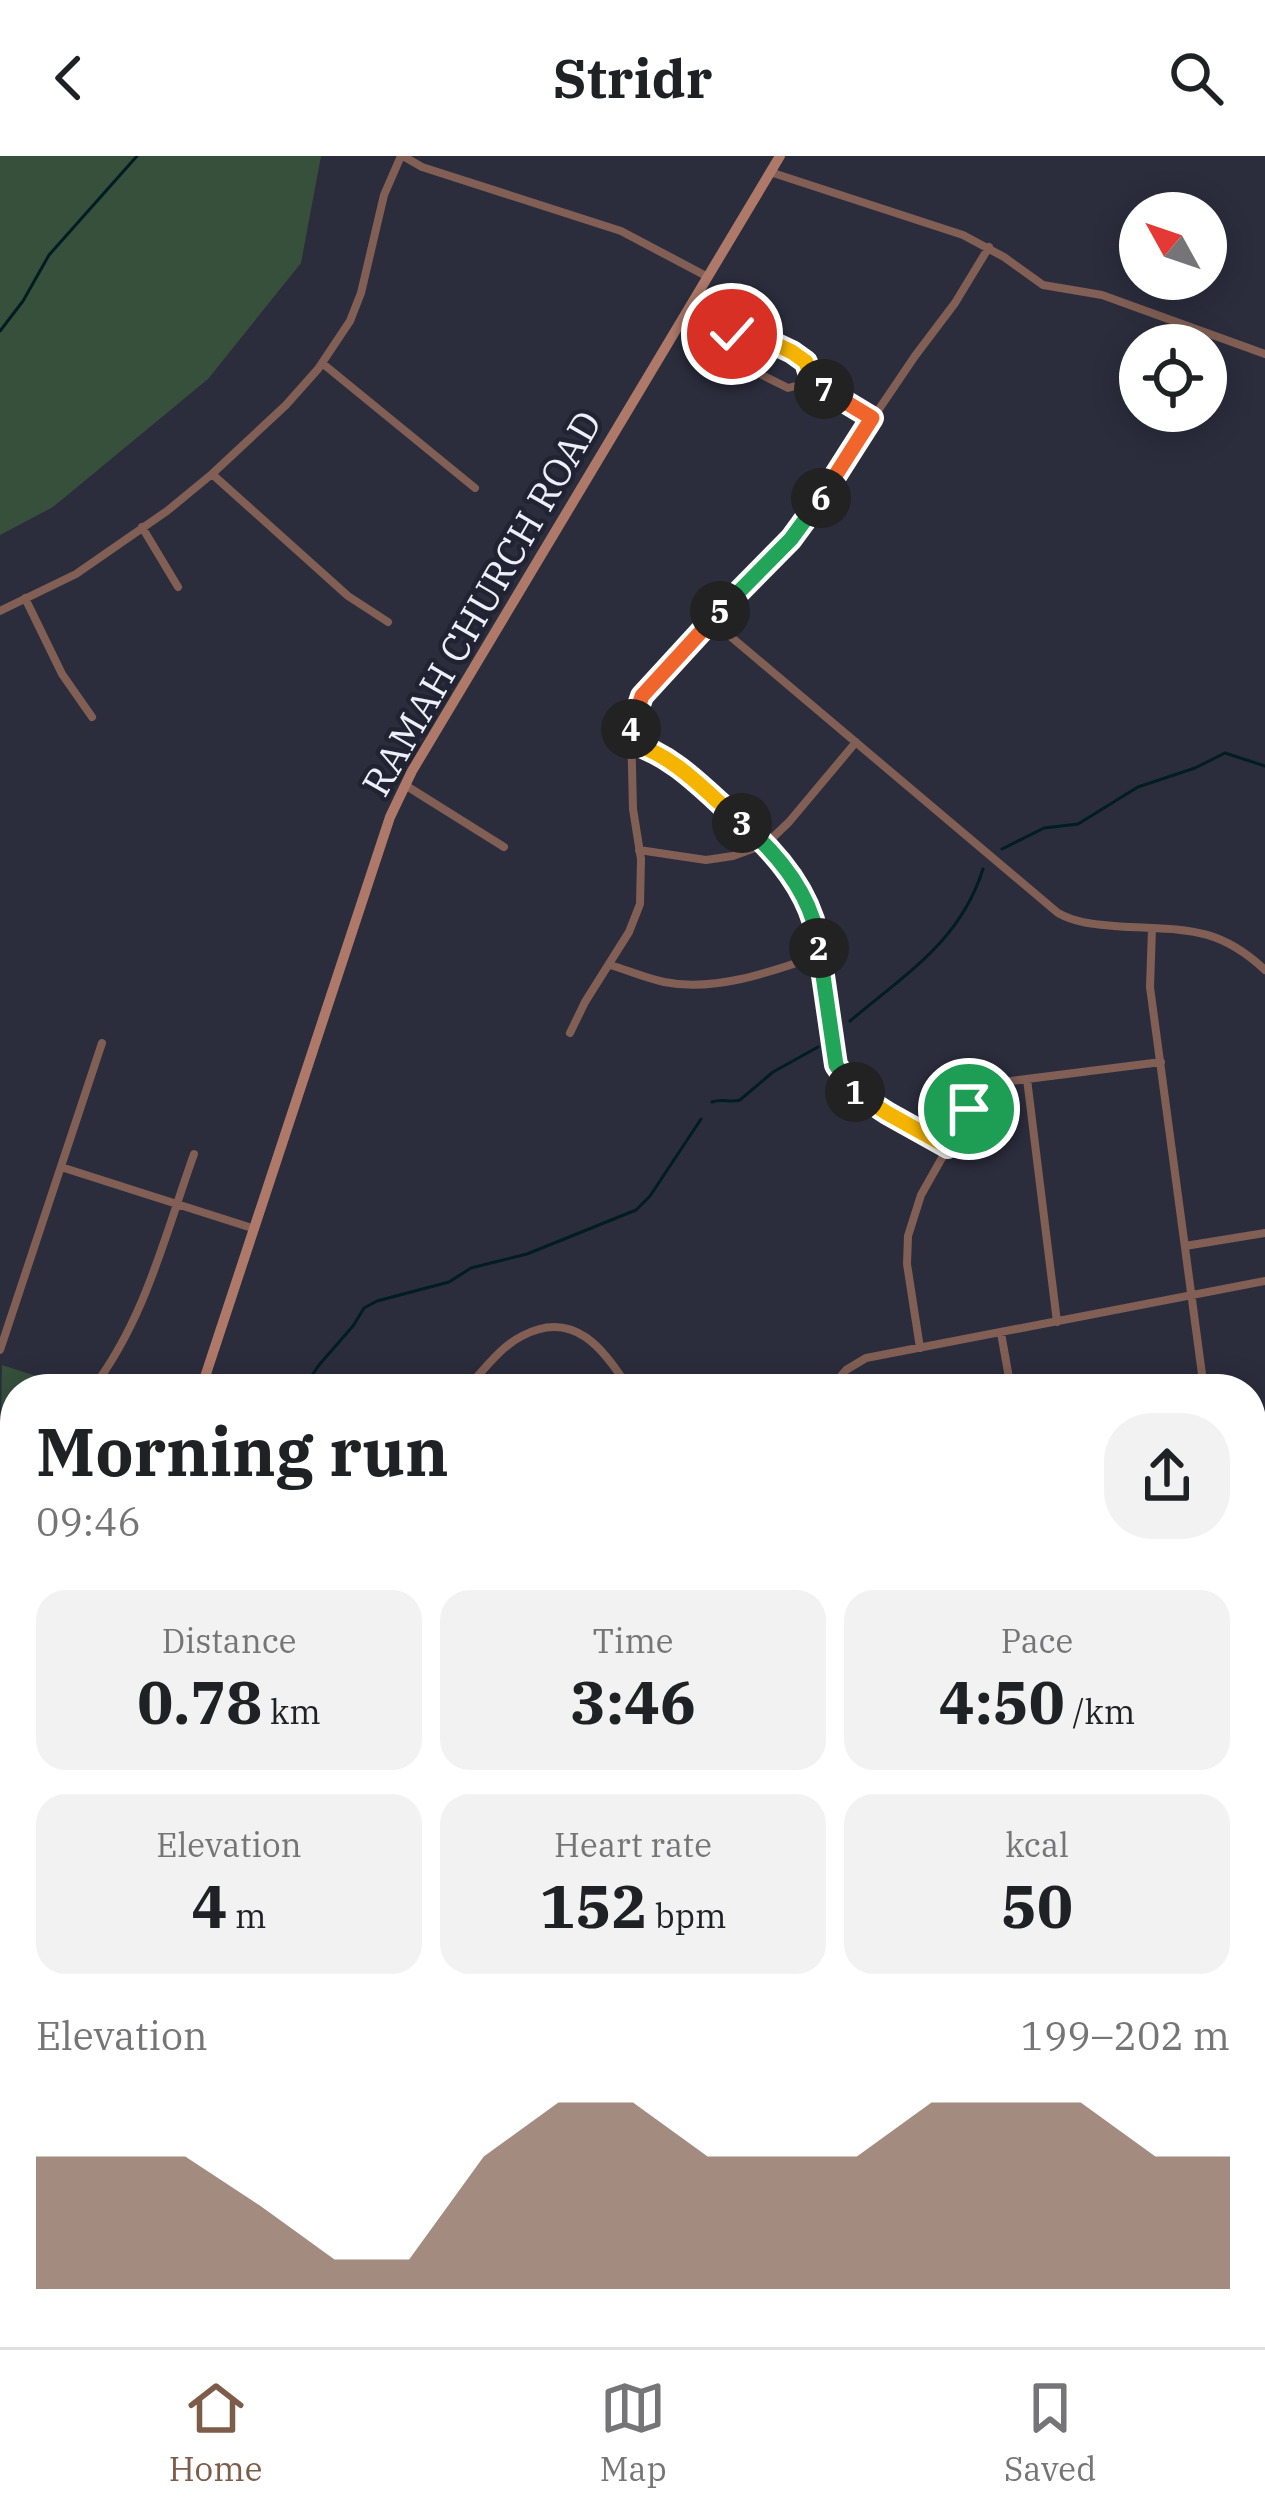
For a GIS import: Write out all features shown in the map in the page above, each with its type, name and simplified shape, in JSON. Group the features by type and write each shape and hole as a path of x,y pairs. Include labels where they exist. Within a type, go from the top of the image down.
{"main road":[{"name":"RAMAH CHURCH ROAD","path":"205,1374 389,817 780,156"}],"street":[{"path":"0,610 76,574 142,527 212,474 288,403 350,321 362,293 384,195 402,156 422,167 620,231 708,277"},
{"path":"770,172 952,231 989,248 1043,285 1102,295 1265,354"},
{"path":"570,1033 629,932 640,904 631,725 642,696 791,539 956,303 989,248"},
{"path":"812,382 788,388 736,362 727,351 728,340 740,330 748,331 792,352 806,362 812,382 872,418"},
{"path":"322,363 475,488"},
{"path":"212,474 348,596 388,622"},
{"path":"142,527 178,587"},
{"path":"25,598 62,674 92,717"},
{"path":"712,620 1058,913 1088,923 1213,934 1265,970"},
{"path":"639,850 706,860 766,844 856,742"},
{"path":"631,743 668,759 766,844 798,887 811,914 832,1050 842,1076 869,1102 948,1147"},
{"path":"405,785 504,847"},
{"path":"1152,929 1150,987 1202,1374"},
{"path":"610,965 666,982 720,984 820,955"},
{"path":"0,1350 102,1043"},
{"path":"920,1348 907,1264 908,1236 921,1195 969,1109 999,1085 1161,1062"},
{"path":"1027,1079 1058,1322"},
{"path":"102,1374 139,1309 194,1154"},
{"path":"61,1167 252,1228"},
{"path":"1185,1246 1265,1233"},
{"path":"842,1374 866,1358 1265,1282"},
{"path":"480,1374 520,1336 554,1328 571,1330 599,1345 619,1374"},
{"path":"1001,1333 1009,1374"}],"green space":[{"path":"0,156 321,156 301,263 208,379 53,507 0,535"},
{"path":"2,1365 30,1374 2,1374"}],"waterway":[{"path":"0,331 49,255 137,156"},
{"path":"1002,849 1044,828 1078,824 1138,787 1225,753 1265,766"},
{"path":"850,1021 945,937 973,895 983,869"},
{"path":"712,1102 740,1100 773,1072 818,1047"},
{"path":"313,1374 364,1308 377,1301 449,1282 471,1268 527,1254 636,1210 701,1119"}],"route":[{"path":"732,334 748,331 792,352 806,362 812,382 872,418 791,539 642,696 631,725 631,743 668,759 766,844 798,887 818,939 836,1065 856,1093 948,1147 969,1109"}]}
